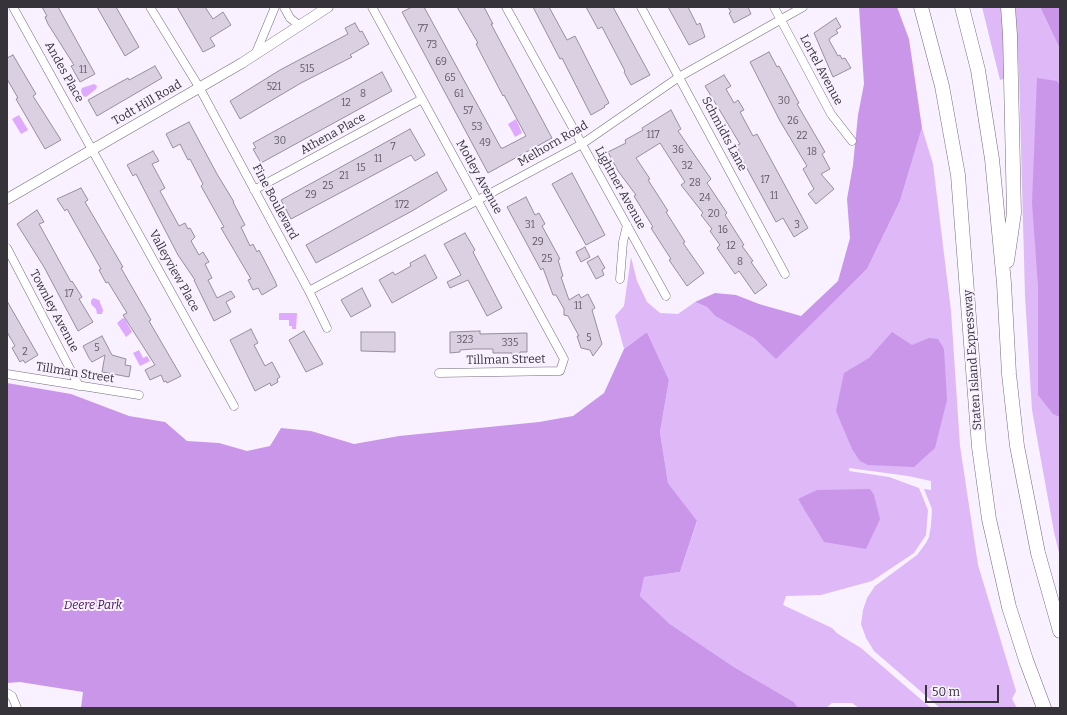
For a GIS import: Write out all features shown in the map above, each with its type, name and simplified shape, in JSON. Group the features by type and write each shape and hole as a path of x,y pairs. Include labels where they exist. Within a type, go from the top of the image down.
{"highway":[{"name":"Staten Island Expressway","path":"921,7 942,86 958,175 979,447 989,519 1009,607 1026,660 1044,708"},
{"path":"962,7 978,70 988,123 1004,283 1009,374 1017,446 1038,553 1060,631"},
{"path":"1004,283 1014,213 1008,7"}],"street":[{"name":"Andes Place","path":"13,7 93,149"},
{"name":"Fine Boulevard","path":"150,7 199,87 309,291 327,328"},
{"path":"255,55 275,7"},
{"path":"284,7 290,18 300,26"},
{"name":"Todt Hill Road","path":"7,199 255,55 328,7"},
{"name":"Motley Avenue","path":"372,7 564,359"},
{"name":"Lightner Avenue","path":"506,7 666,296"},
{"name":"Schmidts Lane","path":"641,7 785,274"},
{"name":"Lortel Avenue","path":"774,7 831,114 852,141"},
{"name":"Melhorn Road","path":"309,291 582,144 679,77 803,7"},
{"name":"Athena Place","path":"254,190 422,98"},
{"name":"Valleyview Place","path":"93,149 234,406"},
{"path":"620,279 623,242 627,225"},
{"name":"Townley Avenue","path":"7,248 79,386"},
{"name":"Tillman Street","path":"439,373 560,371 564,359"},
{"name":"Tillman Street","path":"7,374 139,395"},
{"path":"7,693 12,696 17,708"}],"shaded area":[{"path":"982,7 1002,7 1006,78 1000,80"},
{"path":"1014,7 1040,7 1060,49 1060,557 1054,532 1032,410 1025,296 1019,72"},
{"path":"94,84 97,86 96,89 86,97 83,96 81,91 82,88"},
{"path":"19,115 28,130 21,134 12,119"},
{"path":"516,119 522,133 515,137 508,124"},
{"path":"922,128 933,164 951,311 960,446 978,565 1016,691 1012,699 1017,708 940,708 874,651 866,638 861,624 867,598 875,586 917,555 929,537 932,509 924,489 931,490 931,481 908,476 849,468 849,471 889,477 919,488 928,510 926,535 914,553 872,581 821,595 786,596 783,605 832,628 838,634 861,648 931,708 859,708 852,703 832,703 826,708 798,708 794,702 734,667 670,624 640,596 643,577 680,572 697,522 668,483 660,432 669,380 647,332 624,349 615,316 624,306 631,257 637,281 647,302 660,313 678,314 695,302 707,307 715,316 755,338 776,358 867,269 900,201","holes":["874,495 806,510 798,499"]},
{"path":"93,298 99,300 103,310 102,314 97,314 96,309 91,304"},
{"path":"279,313 297,313 296,329 292,329 292,326 289,326 289,320 279,320"},
{"path":"123,318 132,332 126,337 117,323"},
{"path":"139,350 143,358 147,356 150,361 140,366 133,353"}],"green space":[{"path":"859,7 897,7 909,39 922,128 900,201 867,269 776,359 754,338 715,316 707,307 695,302 715,293 736,295 759,304 801,316 838,281 850,238 847,199 853,165 858,115 864,84"},
{"path":"1040,7 1060,7 1060,49"},
{"path":"1037,78 1057,81 1060,86 1060,417 1053,414 1038,395 1038,286 1032,203"},
{"name":"Deere Park","path":"647,332 669,380 660,432 668,483 697,521 680,572 644,577 640,596 670,624 734,667 794,702 798,708 81,708 83,692 20,682 7,683 7,383 71,394 129,416 165,422 187,441 219,443 247,451 270,446 281,428 311,431 354,444 399,436 539,422 573,416 604,393 624,349"},
{"path":"892,332 912,345 929,338 938,339 944,349 947,400 935,448 914,467 868,465 860,461 852,449 836,411 844,373 869,358"},
{"path":"870,489 874,495 880,519 866,549 824,542 798,499 817,490"}],"building":[{"path":"42,7 58,7 95,74 80,82 71,66 74,65 48,24 45,17 47,16"},
{"path":"97,7 116,7 139,47 125,56"},
{"path":"177,7 205,7 213,19 223,12 231,25 210,38 215,46 203,52"},
{"path":"412,7 424,7 501,148 503,148 526,136 476,44 478,43 457,7 484,7 493,24 491,24 552,138 488,173 402,12"},
{"path":"533,7 549,7 567,40 575,36 609,103 604,106 605,107 591,115 562,58 560,59"},
{"path":"586,7 613,7 650,75 631,85 602,27 598,29"},
{"path":"668,7 688,7 697,25 700,23 705,37 689,45"},
{"path":"728,7 748,7 751,14 734,23"},
{"path":"836,18 841,27 836,30 838,33 829,40 838,56 840,55 842,59 845,58 851,68 833,77 814,33"},
{"path":"355,23 360,32 362,31 369,44 350,55 352,57 301,83 240,119 230,101 280,70 348,34 345,28"},
{"path":"769,52 777,67 779,66 799,103 797,104 825,152 822,154 830,169 821,174 834,189 816,204 808,194 814,189 803,169 807,166 780,121 750,62"},
{"path":"13,55 36,94 33,96 61,140 45,149 16,99 18,98 7,79 7,58"},
{"path":"155,66 162,78 97,116 88,100 128,78 129,80"},
{"path":"382,72 392,91 261,163 253,149 256,148 253,143"},
{"path":"724,75 731,86 726,89 734,103 738,100 744,110 740,112 753,136 757,134 808,228 794,237 783,218 776,222 738,152 739,151 736,146 740,144 705,86"},
{"path":"671,110 681,129 678,131 711,179 707,183 727,213 725,215 744,245 742,246 753,261 751,262 767,285 755,294 739,271 735,274 717,248 720,245 710,231 712,229 701,215 703,213 681,185 685,182 660,143 636,158 668,211 666,212 685,242 683,243 704,273 687,286 669,260 671,259 651,228 653,227 634,196 636,195 618,171 608,152 626,143 625,140 643,130 642,128"},
{"path":"189,122 234,202 245,225 241,227 250,246 253,244 257,252 259,250 275,281 277,286 262,295 258,288 253,290 248,280 251,279 221,228 224,227 201,186 203,184 190,159 188,160 180,144 173,148 166,134"},
{"path":"410,129 425,155 415,161 411,155 291,219 281,200"},
{"path":"153,151 159,161 152,164 165,188 160,191 179,226 185,223 188,229 190,228 195,237 191,241 199,255 203,252 209,262 205,264 212,278 208,280 217,298 231,291 235,297 226,302 231,312 214,321 195,280 178,255 136,174 133,176 127,165"},
{"path":"437,172 447,190 412,211 316,263 306,245"},
{"path":"572,173 605,235 586,245 552,184"},
{"path":"81,188 88,200 85,202 123,267 121,268 151,320 149,321 181,376 167,383 166,381 164,382 161,375 150,380 145,370 155,365 123,315 127,313 108,282 106,283 99,270 101,269 67,209 65,211 57,199"},
{"path":"526,197 535,215 539,213 545,224 542,226 560,259 558,260 563,276 561,277 569,300 579,294 581,298 588,294 595,308 592,310 602,344 593,356 590,350 581,348 577,336 579,336 568,316 564,315 564,309 556,295 553,295 543,268 541,270 507,207"},
{"path":"37,210 44,222 39,224 71,282 72,281 82,297 79,299 93,322 78,331 44,267 17,224"},
{"path":"465,233 475,250 473,252 502,308 487,316 468,280 450,288 447,282 461,275 444,244"},
{"path":"585,247 590,257 581,262 576,252"},
{"path":"425,255 437,278 392,303 379,280 393,272 395,275 411,266 410,263"},
{"path":"598,256 605,268 602,270 604,275 596,279 587,262"},
{"path":"362,288 371,306 351,317 341,300"},
{"path":"7,301 38,355 25,363 23,360 20,362 12,348 15,346 7,332"},
{"path":"251,329 258,343 254,345 265,366 272,362 280,377 277,379 278,382 271,386 270,383 255,391 230,340"},
{"path":"304,331 323,364 306,372 289,340"},
{"path":"480,331 480,334 527,333 527,352 520,352 520,355 512,355 512,353 493,353 493,349 473,349 460,350 460,352 450,353 450,332"},
{"path":"361,332 395,332 395,352 361,351"},
{"path":"102,336 112,355 126,359 125,365 131,366 129,377 102,372 105,355 92,362 89,358 83,346"}]}
